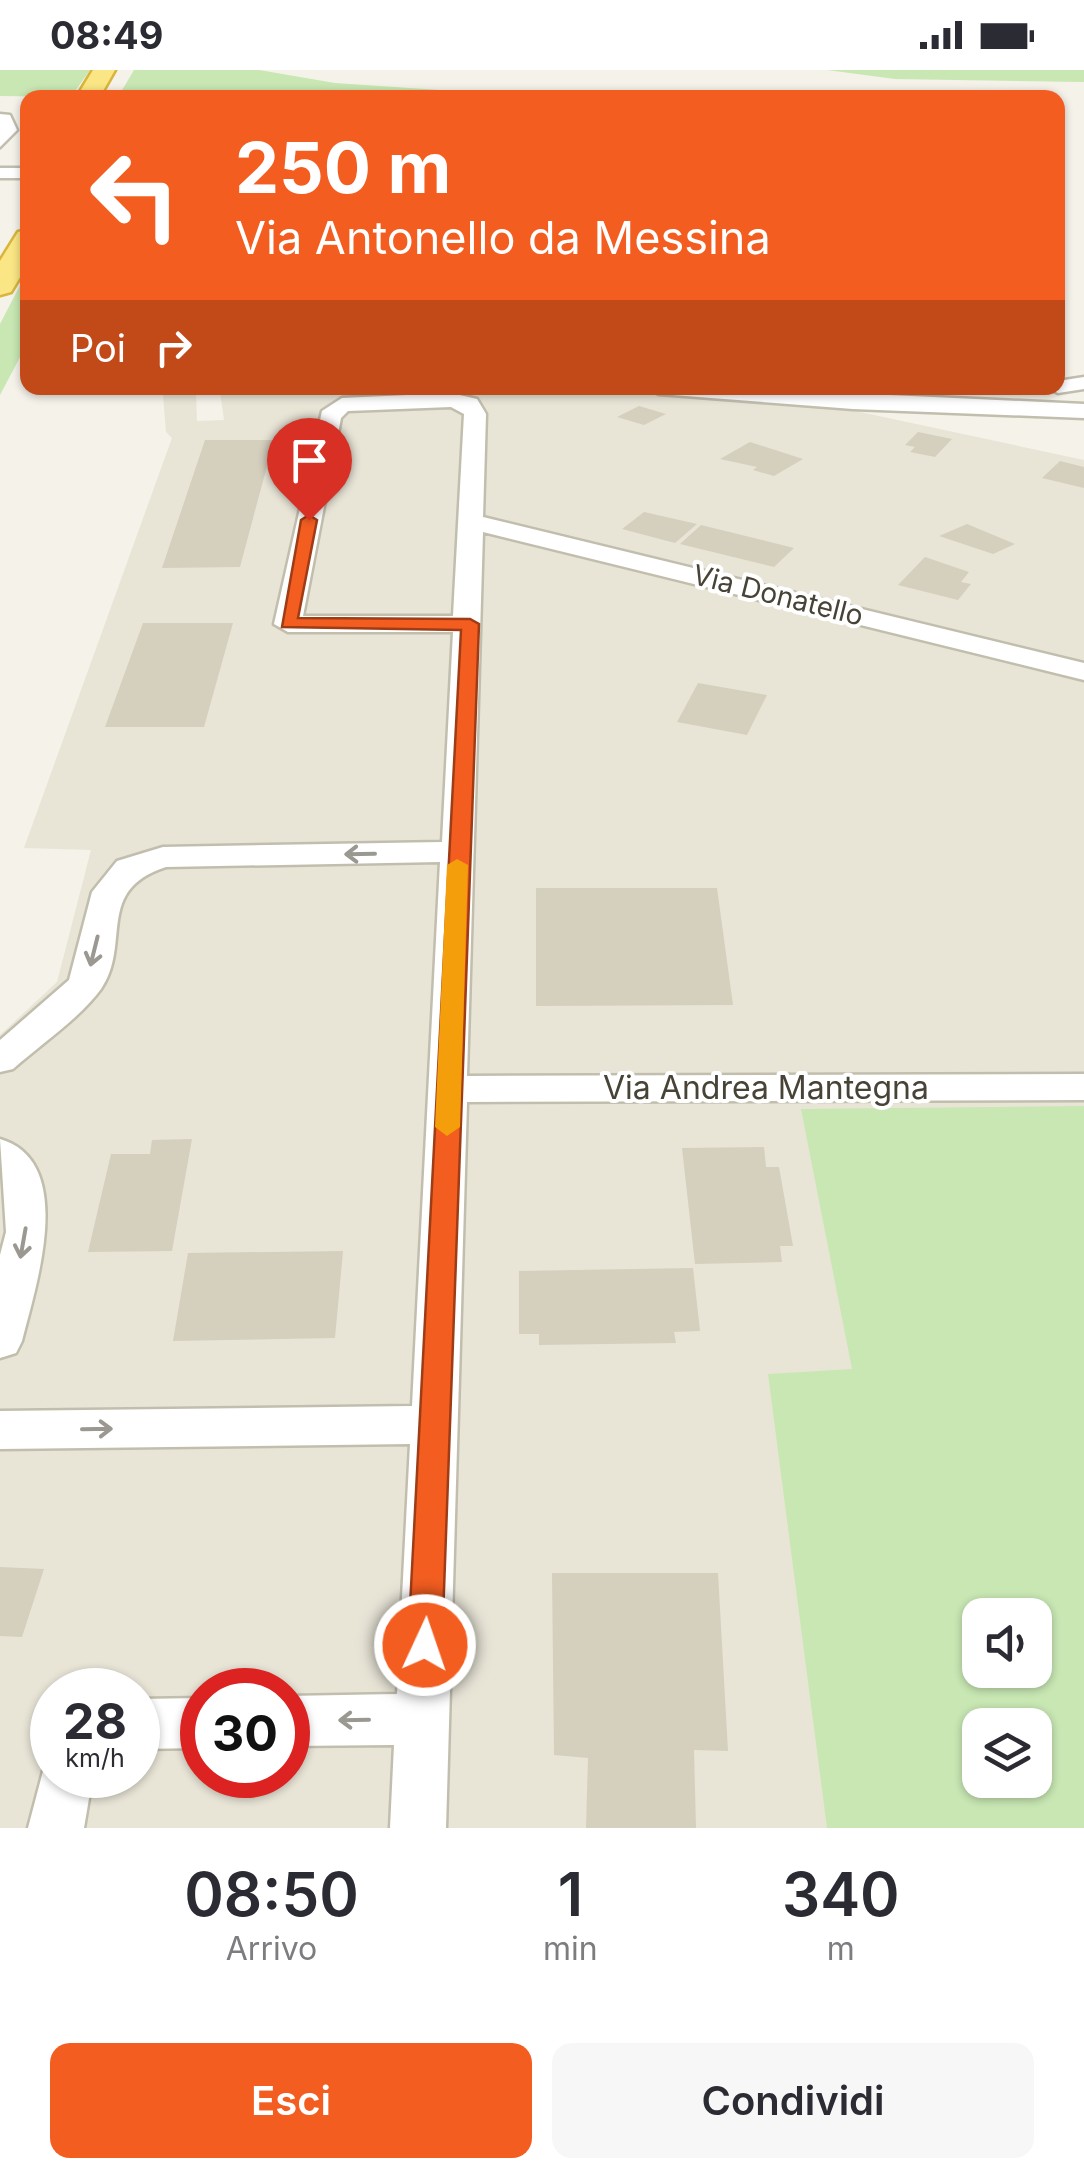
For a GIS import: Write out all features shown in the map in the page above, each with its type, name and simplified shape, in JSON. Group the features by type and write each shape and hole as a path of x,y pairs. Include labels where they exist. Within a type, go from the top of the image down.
{"highway":[{"path":"0,244 20,227"},
{"path":"0,286 20,233"}],"street":[{"path":"0,118 5,118 9,130 0,142"},
{"path":"756,395 854,402 1065,398 1084,383"},
{"path":"418,1828 470,624 475,414 469,404 362,401 342,405 330,416 288,624 470,624"},
{"name":"Via Donatello","path":"470,522 543,536 1084,672"},
{"path":"0,1060 86,984 108,892 129,868 163,857 458,852"},
{"name":"Via Andrea Mantegna","path":"449,1089 1084,1087"},
{"path":"0,1153 22,1183 27,1232 0,1341"},
{"path":"0,1430 436,1425"},
{"path":"310,1721 421,1719"},
{"path":"56,1828 62,1798"}],"shaded area":[{"path":"163,395 196,395 197,421 224,420 220,395 699,395 832,406 1084,460 1084,1828 0,1828 0,1035 57,982 91,850 24,848 172,438 166,432"}],"green space":[{"path":"0,70 90,70 76,90 20,90 20,96 0,96"},
{"path":"134,70 259,70 335,83 440,90 122,90"},
{"path":"827,70 1084,70 1084,82 895,79"},
{"path":"20,285 20,357 0,395 0,324"},
{"path":"1084,1106 1084,1828 827,1828 768,1374 852,1369 801,1109"}],"building":[{"path":"639,406 666,414 644,425 617,417"},
{"path":"918,432 952,439 935,457 910,452 915,447 905,445"},
{"path":"205,440 274,440 240,567 162,568"},
{"path":"750,442 803,459 774,476 753,470 757,467 720,459"},
{"path":"1060,461 1084,467 1084,488 1042,478"},
{"path":"644,512 697,524 675,543 622,529"},
{"path":"967,524 1015,544 993,554 939,536"},
{"path":"701,525 794,548 774,567 680,544"},
{"path":"925,557 969,572 961,582 971,584 958,600 898,585"},
{"path":"143,623 233,623 204,727 105,727"},
{"path":"698,683 767,695 747,735 677,722"},
{"path":"536,888 717,888 733,1005 536,1006"},
{"path":"192,1139 172,1251 88,1252 111,1154 150,1154 152,1140"},
{"path":"764,1147 766,1167 779,1167 793,1246 780,1246 782,1262 695,1264 682,1148"},
{"path":"343,1251 335,1338 173,1341 188,1253"},
{"path":"693,1268 700,1331 674,1332 676,1343 539,1345 539,1334 519,1334 519,1271"},
{"path":"0,1567 44,1569 22,1637 0,1636"},
{"path":"552,1573 718,1573 728,1751 694,1750 696,1828 586,1828 588,1758 554,1755"}],"slow traffic":[{"path":"447,1127 457,865"}],"route":[{"path":"309,520 288,624 470,624 425,1645"}]}
